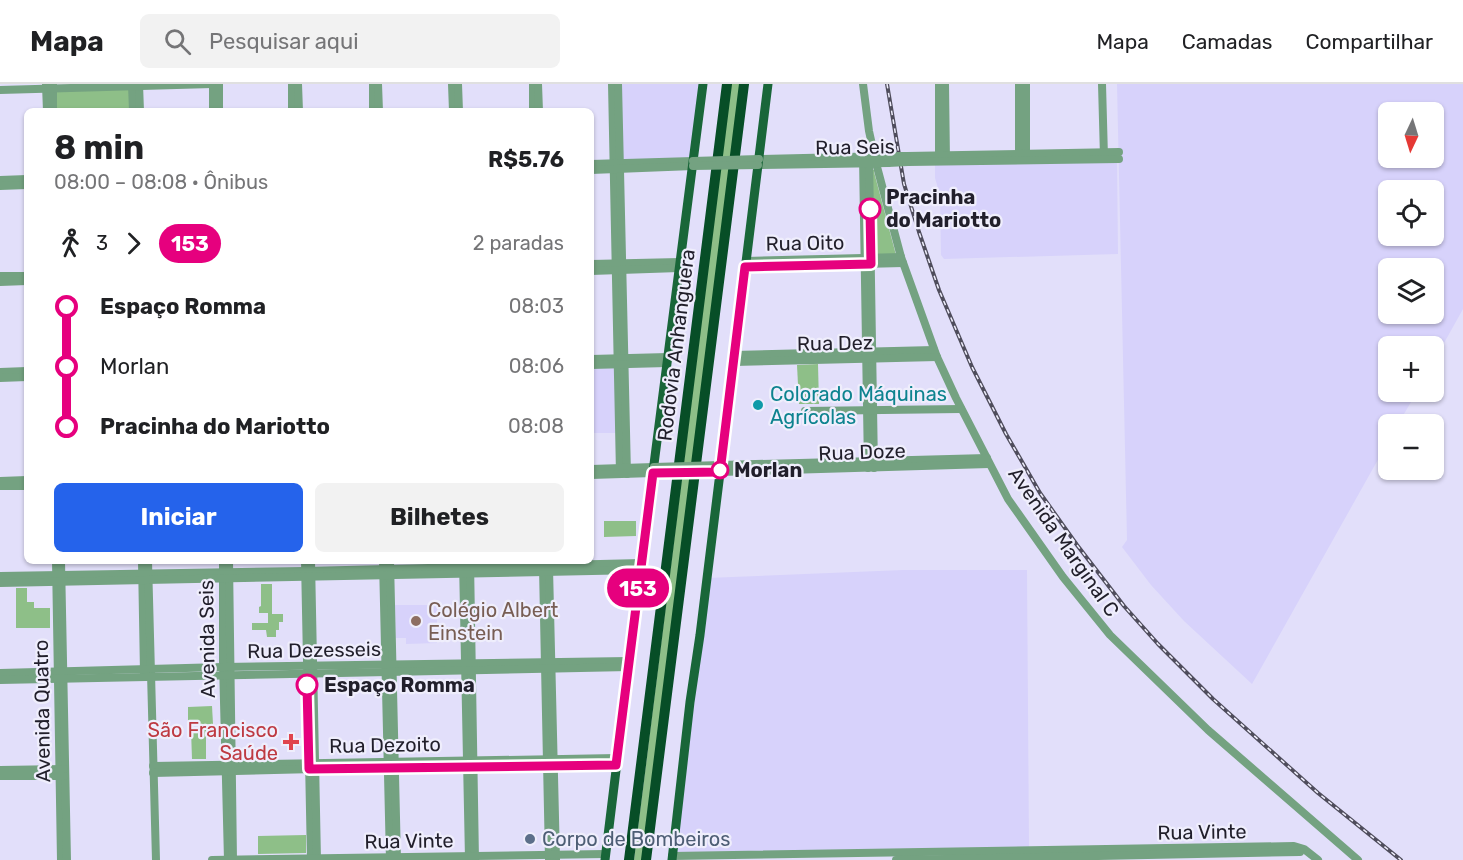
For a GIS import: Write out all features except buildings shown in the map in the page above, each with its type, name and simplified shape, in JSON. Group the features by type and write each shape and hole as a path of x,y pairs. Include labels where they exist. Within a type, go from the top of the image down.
{"highway":[{"name":"Rodovia Anhanguera","path":"629,860 727,84"},
{"name":"Rodovia Anhanguera","path":"646,860 744,84"}],"main road":[{"path":"605,857 703,84"},
{"path":"672,858 688,712 768,84"}],"street":[{"path":"0,90 49,86 212,84 213,108"},
{"path":"219,84 219,108"},
{"path":"292,84 292,108"},
{"path":"298,84 298,108"},
{"path":"373,84 373,108"},
{"path":"378,84 379,108"},
{"path":"452,84 453,108"},
{"path":"458,84 459,108"},
{"path":"533,84 533,108"},
{"path":"538,84 539,108"},
{"path":"612,84 618,166"},
{"path":"618,84 619,267 624,471"},
{"name":"Avenida Marginal C","path":"863,84 869,131 869,160 902,260 935,354 1008,498 1063,577 1110,635 1208,730 1358,860"},
{"path":"939,84 943,159"},
{"path":"943,159 945,84"},
{"path":"1019,84 1023,157"},
{"path":"1023,157 1026,84"},
{"path":"1101,156 1102,84"},
{"path":"133,108 135,85"},
{"path":"135,85 139,108"},
{"path":"47,108 49,86"},
{"path":"49,86 53,108"},
{"name":"Rua Seis","path":"594,164 618,166 1119,155"},
{"path":"869,160 871,465"},
{"name":"Rua Seis","path":"594,170 618,166"},
{"path":"0,180 24,179"},
{"path":"0,186 24,185"},
{"name":"Rua Oito","path":"745,264 902,260"},
{"path":"594,264 619,267"},
{"path":"594,271 619,267 680,265"},
{"path":"0,276 24,276"},
{"path":"0,282 24,281"},
{"name":"Rua Dez","path":"734,358 935,354"},
{"path":"594,359 668,360"},
{"path":"594,365 621,361"},
{"path":"0,372 24,371"},
{"path":"0,378 24,377"},
{"path":"805,411 961,409"},
{"name":"Rua Doze","path":"594,474 653,470 988,461"},
{"name":"Rua Doze","path":"594,469 624,471"},
{"path":"0,481 24,480"},
{"path":"0,486 24,486"},
{"name":"Avenida Quatro","path":"57,564 59,578 67,860"},
{"name":"Avenida Quatro","path":"59,578 61,564"},
{"path":"143,564 153,770 154,860"},
{"path":"145,577 147,564"},
{"name":"Avenida Seis","path":"224,564 226,575 228,860"},
{"name":"Avenida Seis","path":"226,575 228,564"},
{"path":"306,564 308,574 314,859"},
{"path":"308,574 310,564"},
{"path":"546,566 552,858"},
{"path":"466,567 472,858"},
{"path":"0,576 145,577 308,574 387,568 641,567"},
{"path":"387,568 393,859"},
{"path":"0,583 59,578"},
{"name":"Rua Dezesseis","path":"0,674 61,675 629,664"},
{"name":"Rua Dezesseis","path":"0,680 61,675"},
{"name":"Rua Dezoito","path":"153,770 617,762"},
{"name":"Avenida Seis","path":"228,768 233,860"},
{"path":"0,770 63,772"},
{"path":"0,776 63,772"},
{"name":"Avenida Quatro","path":"61,860 63,772"},
{"name":"Rua Vinte","path":"896,860 1043,859 1297,852 1315,858"},
{"name":"Rua Vinte","path":"672,858 1273,853"},
{"name":"Rua Vinte","path":"212,860 605,857"}],"shaded area":[{"path":"619,84 703,84 693,161 620,163"},
{"path":"1117,84 1463,84 1463,309 1444,343 1444,336 1378,336 1378,402 1411,402 1404,414 1378,414 1378,460 1252,684 1184,621 1151,585 1122,547 1127,540"},
{"path":"1117,159 1118,254 944,259 941,255 940,195 935,178 935,162"},
{"path":"618,364 619,433 594,433 594,365"},
{"path":"903,570 1027,570 1029,848 673,855 707,578"},
{"name":"Colégio Albert Einstein","path":"395,605 437,605 437,643 406,644 406,638 396,638"}],"green space":[{"path":"731,84 740,84 643,860 634,860"},
{"path":"132,86 133,108 53,108 53,89"},
{"path":"872,170 874,170 896,255 872,256"},
{"path":"818,364 819,404 799,404 797,365"},
{"path":"604,521 636,521 636,536 604,537"},
{"path":"261,584 272,584 272,614 283,614 283,622 279,622 276,637 267,637 266,630 252,630 252,623 268,623 268,613 259,613"},
{"path":"16,588 27,588 27,602 34,602 34,608 50,608 50,628 16,628"},
{"path":"212,706 213,724 188,725 188,707"},
{"path":"206,729 206,759 192,759 191,730"},
{"path":"306,835 306,853 258,854 258,836"}],"railway":[{"path":"887,84 904,184 939,290 972,367 1006,434 1040,493 1124,606 1158,644 1213,699 1318,793 1401,860"}],"bus line":[{"name":"153","path":"307,685 309,769 616,765 653,473 720,472 745,267 871,264 870,209"}],"place":[{"name":"Pracinha do Mariotto","path":"870,209"},
{"name":"Colorado Máquinas Agrícolas","path":"758,405"},
{"name":"Morlan","path":"720,470"},
{"name":"Colégio Albert Einstein","path":"416,621"},
{"name":"Espaço Romma","path":"307,685"},
{"name":"São Francisco Saúde","path":"291,742"},
{"name":"Corpo de Bombeiros","path":"530,839"}]}
